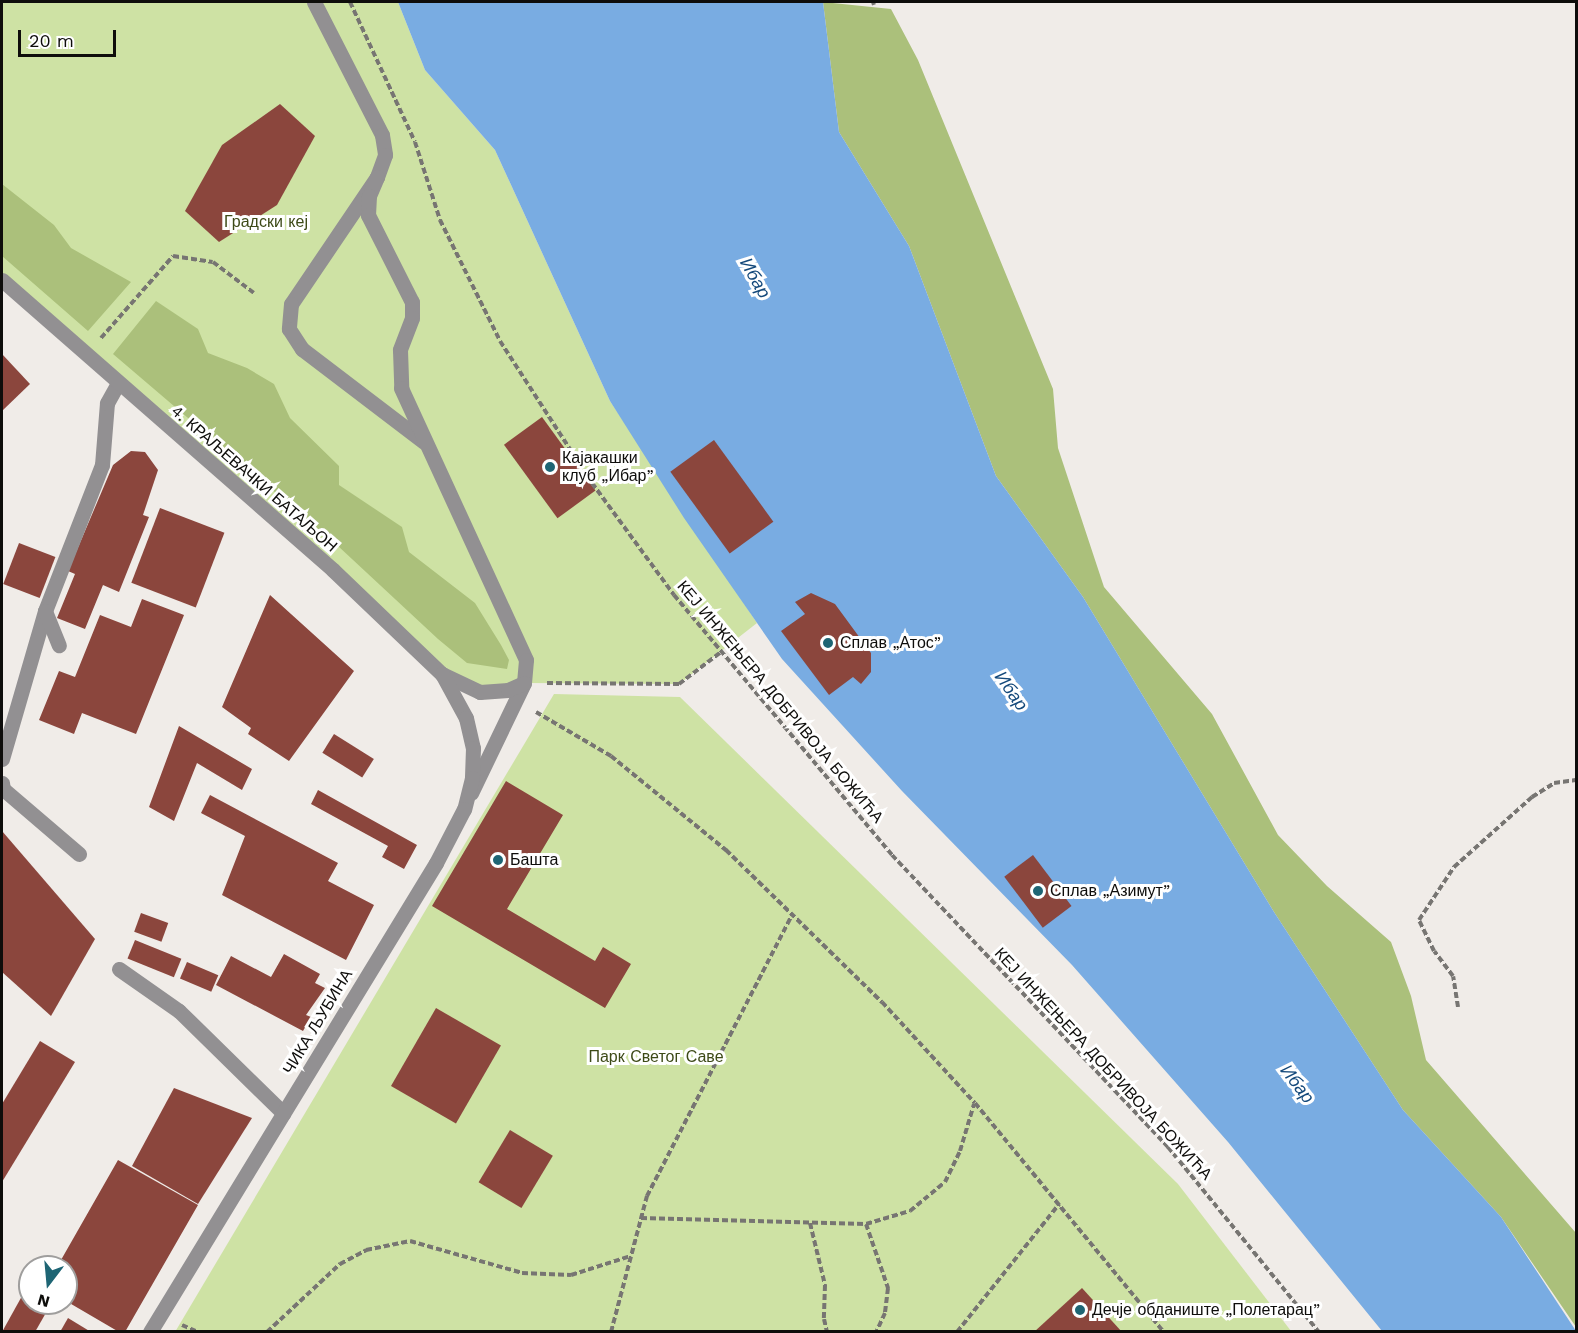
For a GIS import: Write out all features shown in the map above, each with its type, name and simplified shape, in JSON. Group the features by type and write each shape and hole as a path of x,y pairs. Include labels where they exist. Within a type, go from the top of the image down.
{"street":[{"path":"314,2 382,135 384,155 369,196 368,215 412,303 412,318 400,350 398,374 521,642 526,660 524,683 464,809"},
{"path":"376,177 291,304 289,329 303,349 430,448"},
{"name":"4. КРАЉЕВАЧКИ БАТАЉОН","path":"2,280 117,385 333,570 442,674 466,718"},
{"path":"2,759 45,611 102,465 107,403 117,385"},
{"path":"45,611 59,645"},
{"path":"442,674 480,692 508,690 524,683"},
{"name":"ЧИКА ЉУБИНА","path":"150,1332 436,863 464,809 472,778 473,748 466,718"},
{"path":"2,783 3,789 79,854"},
{"path":"119,969 179,1011 283,1113"}],"path":[{"name":"КЕЈ ИНЖЕЊЕРА ДОБРИВОЈА БОЖИЋА","path":"350,2 415,142 440,220 500,341 592,483 721,652 892,855 1168,1147 1319,1332"},
{"path":"98,341 173,256 213,262 254,293"},
{"path":"93,336 106,347"},
{"path":"524,683 679,684 721,652"},
{"path":"534,711 611,756 726,850 882,1002 975,1103 1164,1332"},
{"path":"1458,1007 1453,976 1434,951 1419,920 1454,867 1523,805 1554,783 1576,780"},
{"path":"611,1332 647,1196 792,915"},
{"path":"641,1218 866,1224 910,1211 945,1182 960,1151 975,1103"},
{"path":"957,1332 1059,1204"},
{"path":"810,1223 825,1285 824,1319 827,1332"},
{"path":"866,1224 888,1288 885,1313 876,1332"},
{"path":"267,1332 340,1264 366,1250 410,1240 522,1273 571,1275 632,1255"}],"green space":[{"name":"Градски кеј","path":"2,2 398,2 425,70 495,150 610,401 757,623 679,684 524,683 466,689 2,280"},
{"path":"823,2 891,9 918,60 1053,389 1058,448 1104,587 1212,714 1278,835 1327,886 1391,942 1411,996 1426,1060 1576,1233 1576,1327 1501,1217 1403,1110 1274,912 1083,597 996,476 909,246 839,132"},
{"path":"2,184 54,225 71,248 131,282 88,331 2,256"},
{"path":"156,301 198,329 208,353 247,368 274,384 290,418 339,466 339,485 402,527 409,552 475,603 509,660 507,669 467,663 338,546 113,354"},
{"name":"Парк Светог Саве","path":"554,694 680,697 1178,1184 1291,1331 175,1332"}],"water":[{"name":"Ибар","path":"398,2 823,2 839,132 909,246 996,476 1083,597 1274,912 1403,1110 1501,1217 1576,1331 1382,1331 1228,1142 1072,965 902,791 782,659 684,518 610,401 495,150 425,70"}],"building":[{"path":"280,104 315,136 277,205 219,242 185,211 222,145"},
{"path":"2,354 30,384 2,411"},
{"name":"Кајакашки клуб „Ибар”","path":"542,417 595,491 557,518 504,445"},
{"path":"714,440 773,522 730,553 670,472"},
{"path":"131,451 145,452 158,470 143,515 149,517 119,592 103,585 85,629 57,618 75,574 68,571 113,465"},
{"path":"160,508 224,533 196,607 131,583"},
{"path":"19,543 55,557 40,598 3,584"},
{"name":"Сплав „Атос”","path":"811,593 835,604 871,653 871,672 861,684 853,677 829,695 781,631 805,614 795,602"},
{"path":"270,595 354,671 289,761 248,734 251,728 222,707"},
{"path":"142,599 184,615 136,734 82,713 74,734 39,720 59,671 75,677 100,615 131,627"},
{"path":"179,726 252,769 242,790 197,763 174,821 149,807"},
{"path":"334,734 374,759 362,778 322,753"},
{"name":"Башта","path":"506,781 563,815 507,909 595,961 603,947 631,964 605,1008 432,906"},
{"path":"318,790 417,845 404,869 382,857 388,846 311,804"},
{"path":"210,795 338,863 328,881 374,905 346,960 222,895 245,836 201,813"},
{"path":"2,831 95,939 51,1016 2,972"},
{"name":"Сплав „Азимут”","path":"1033,855 1072,906 1043,928 1004,877"},
{"path":"141,913 168,923 161,942 134,932"},
{"path":"135,940 181,959 174,977 128,959"},
{"path":"284,954 320,974 315,983 325,988 306,1015 311,1017 303,1031 216,985 231,956 271,977"},
{"path":"187,962 218,975 211,992 180,979"},
{"path":"436,1008 501,1046 456,1123 391,1086"},
{"path":"40,1041 75,1062 2,1182 2,1104"},
{"path":"174,1088 252,1118 198,1204 132,1166"},
{"path":"510,1130 553,1156 521,1208 479,1182"},
{"path":"118,1160 198,1205 125,1332 119,1332 78,1308 78,1255 64,1255"},
{"name":"Дечје обданиште „Полетарац”","path":"1082,1288 1122,1332 1034,1332"},
{"path":"18,1303 18,1315 45,1315 35,1332 2,1332"},
{"path":"68,1318 91,1332 60,1332"}],"place":[{"name":"Кајакашки клуб „Ибар”","path":"550,467"},
{"name":"Сплав „Атос”","path":"828,643"},
{"name":"Башта","path":"498,860"},
{"name":"Сплав „Азимут”","path":"1038,891"},
{"name":"Дечје обданиште „Полетарац”","path":"1080,1310"}]}
